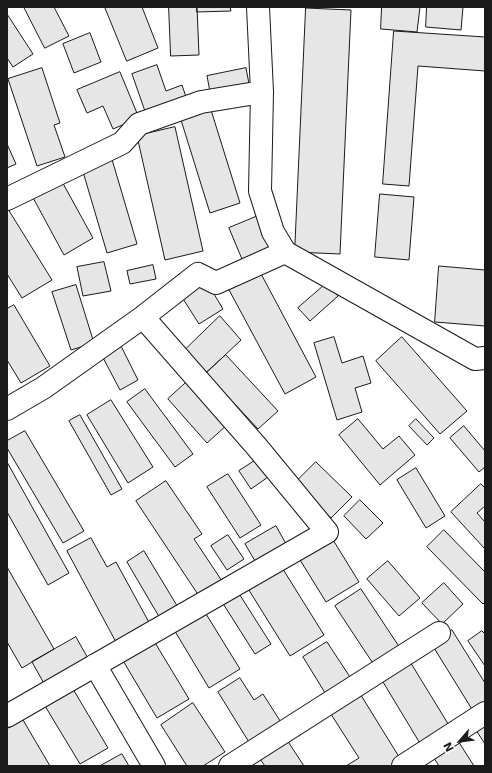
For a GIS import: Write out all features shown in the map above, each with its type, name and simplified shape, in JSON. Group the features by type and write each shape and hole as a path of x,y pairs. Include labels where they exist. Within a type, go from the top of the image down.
{"street":[{"path":"258,7 262,92 260,191 273,232 285,252 475,359 485,358"},
{"path":"7,199 122,143 139,124 201,102 262,92"},
{"path":"7,409 42,388 143,317 198,274 216,283 285,252"},
{"path":"7,716 328,532 258,447 143,317"},
{"path":"230,766 439,633"},
{"path":"95,665 154,766"},
{"path":"403,766 485,713"}],"building":[{"path":"24,7 54,7 69,36 45,48"},
{"path":"105,7 142,7 158,48 127,61"},
{"path":"169,7 197,7 199,55 171,56"},
{"path":"197,7 230,7 231,11 197,12"},
{"path":"382,7 420,7 417,32 381,29"},
{"path":"427,7 463,7 461,30 426,27"},
{"path":"306,8 351,10 340,254 295,252"},
{"path":"7,14 33,54 13,67 7,58"},
{"path":"394,31 485,37 485,71 418,66 409,186 383,184"},
{"path":"90,33 101,62 74,73 63,44"},
{"path":"157,65 166,91 182,85 188,103 147,117 132,74"},
{"path":"42,68 60,123 54,125 65,157 37,166 8,79"},
{"path":"246,68 250,89 211,97 207,76"},
{"path":"120,72 139,118 113,129 103,106 87,113 77,90"},
{"path":"211,110 240,203 210,213 181,120"},
{"path":"175,127 203,251 165,260 137,136"},
{"path":"7,144 16,164 7,168"},
{"path":"111,156 137,244 107,253 81,165"},
{"path":"60,178 93,238 64,255 31,194"},
{"path":"380,194 414,197 409,260 375,257"},
{"path":"7,209 52,280 22,298 7,274"},
{"path":"258,216 273,253 244,264 229,228"},
{"path":"104,262 111,291 83,296 77,267"},
{"path":"153,265 156,279 130,284 127,271"},
{"path":"439,266 485,270 485,326 435,322"},
{"path":"259,270 316,377 285,394 228,288"},
{"path":"205,279 223,309 199,324 180,294"},
{"path":"327,283 338,296 310,321 298,308"},
{"path":"76,285 94,343 71,350 52,292"},
{"path":"14,305 50,366 21,383 7,360 7,309"},
{"path":"220,316 241,340 206,373 185,350"},
{"path":"334,337 342,363 363,356 371,383 355,388 362,412 337,420 314,343"},
{"path":"402,337 467,411 440,434 376,361"},
{"path":"119,342 138,380 120,390 100,352"},
{"path":"226,355 278,411 258,429 206,373"},
{"path":"189,380 228,424 207,443 168,399"},
{"path":"145,389 193,454 175,467 127,402"},
{"path":"111,400 153,467 128,483 87,415"},
{"path":"80,415 122,489 111,495 69,421"},
{"path":"358,419 383,449 399,436 415,455 380,485 339,435"},
{"path":"416,419 434,438 427,445 409,426"},
{"path":"464,426 485,451 485,467 479,472 450,438"},
{"path":"25,431 84,531 63,543 7,448 7,441"},
{"path":"256,460 268,477 251,489 239,471"},
{"path":"7,462 69,573 48,585 7,512"},
{"path":"316,462 352,497 331,518 296,482"},
{"path":"416,468 445,516 426,528 397,480"},
{"path":"228,474 261,525 240,538 207,487"},
{"path":"166,481 202,534 194,539 224,584 201,599 136,501"},
{"path":"481,484 485,488 485,506 477,513 485,522 485,549 451,512"},
{"path":"360,500 383,523 366,539 344,516"},
{"path":"276,526 289,549 258,566 245,544"},
{"path":"444,530 485,572 485,602 483,604 427,547"},
{"path":"228,535 244,559 227,570 211,546"},
{"path":"330,535 359,582 326,602 297,555"},
{"path":"91,538 107,567 116,562 151,626 117,644 67,551"},
{"path":"144,551 179,609 161,620 127,562"},
{"path":"388,561 420,598 399,616 367,579"},
{"path":"281,566 324,635 290,656 247,587"},
{"path":"7,567 54,649 22,668 7,642"},
{"path":"444,583 463,604 442,624 422,603"},
{"path":"361,589 402,651 376,668 335,606"},
{"path":"238,592 271,644 255,654 222,602"},
{"path":"203,609 240,669 209,688 173,628"},
{"path":"452,630 485,683 485,704 473,711 431,643"},
{"path":"482,631 485,634 485,666 468,641"},
{"path":"76,637 90,662 46,687 32,662"},
{"path":"154,641 189,699 157,718 122,659"},
{"path":"327,642 352,680 327,696 303,657"},
{"path":"409,660 450,727 421,745 380,677"},
{"path":"240,678 254,700 263,694 284,727 252,747 218,692"},
{"path":"70,684 108,748 80,764 42,701"},
{"path":"359,692 401,760 392,766 346,766 359,758 329,711"},
{"path":"193,703 225,752 203,766 187,766 161,725"},
{"path":"23,720 50,766 7,766 7,729"},
{"path":"485,720 485,744 474,727"},
{"path":"455,736 474,766 439,766 430,752"},
{"path":"285,737 304,766 265,766 257,755"},
{"path":"122,754 129,766 100,766"}]}
